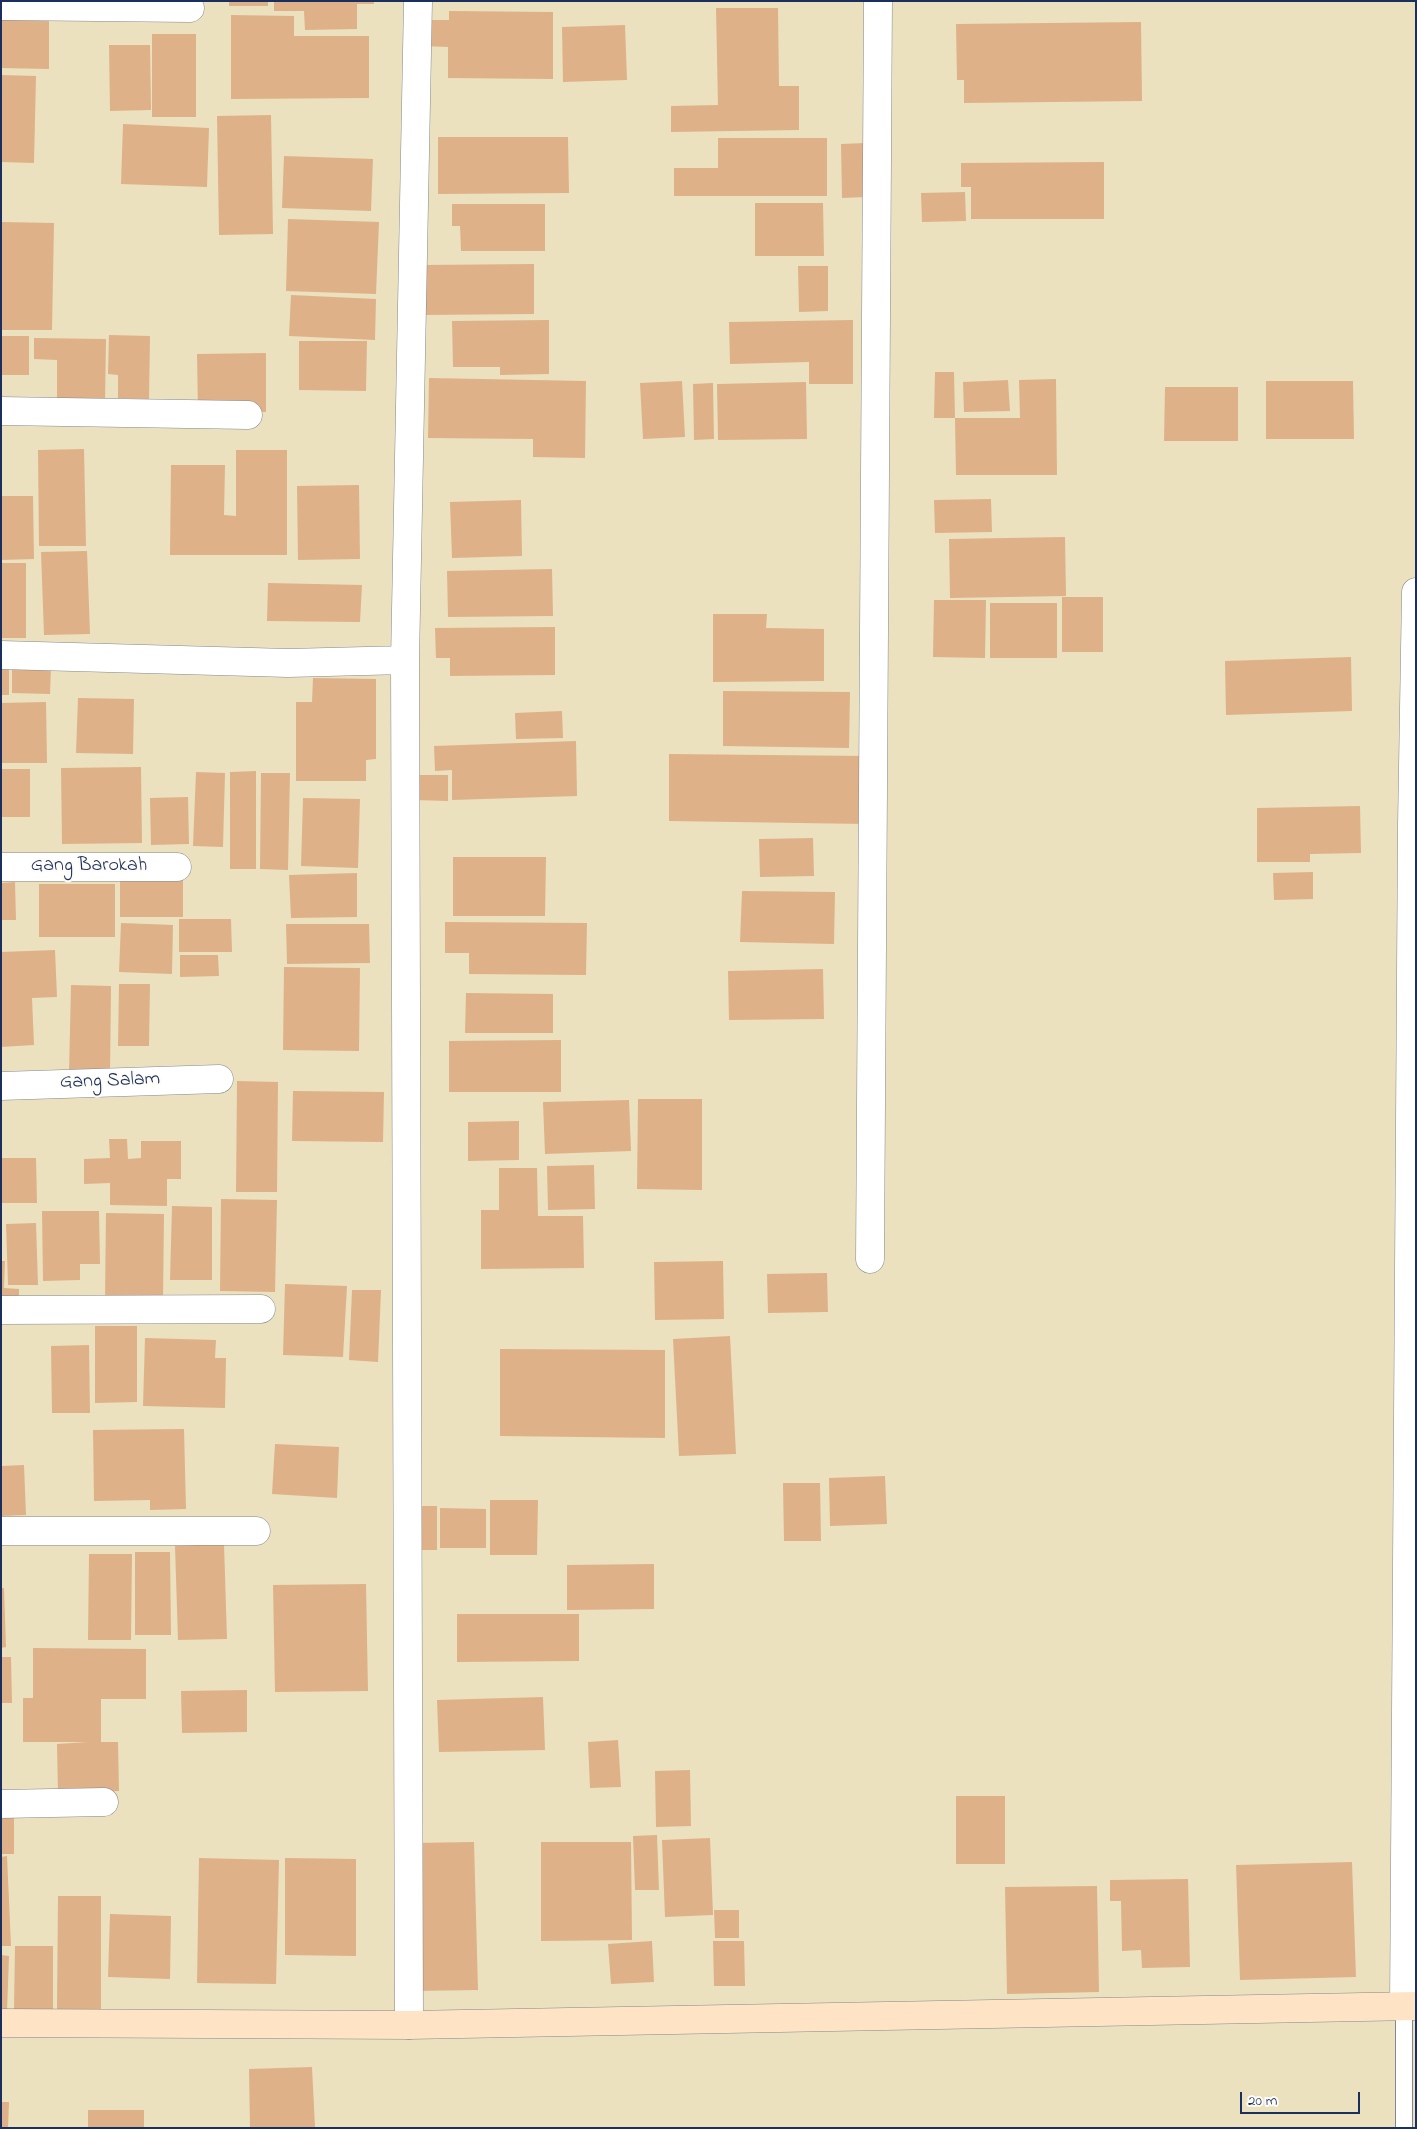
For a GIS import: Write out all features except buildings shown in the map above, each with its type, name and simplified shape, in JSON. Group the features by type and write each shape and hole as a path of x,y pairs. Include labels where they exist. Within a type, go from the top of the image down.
{"street":[{"path":"409,2025 405,660 418,1"},
{"path":"870,1259 878,1"},
{"path":"1,6 190,8"},
{"path":"1,411 248,415"},
{"path":"1,2023 409,2025 1410,2006 1412,825 1416,592"},
{"path":"1,655 288,662 405,660"},
{"name":"Gang Barokah","path":"1,867 177,867"},
{"name":"Gang Salam","path":"1,1086 219,1079"},
{"path":"1,1310 260,1309"},
{"path":"1,1531 256,1531"},
{"path":"1,1804 104,1802"}],"lane":[{"path":"1404,2128 1410,2006"}]}
